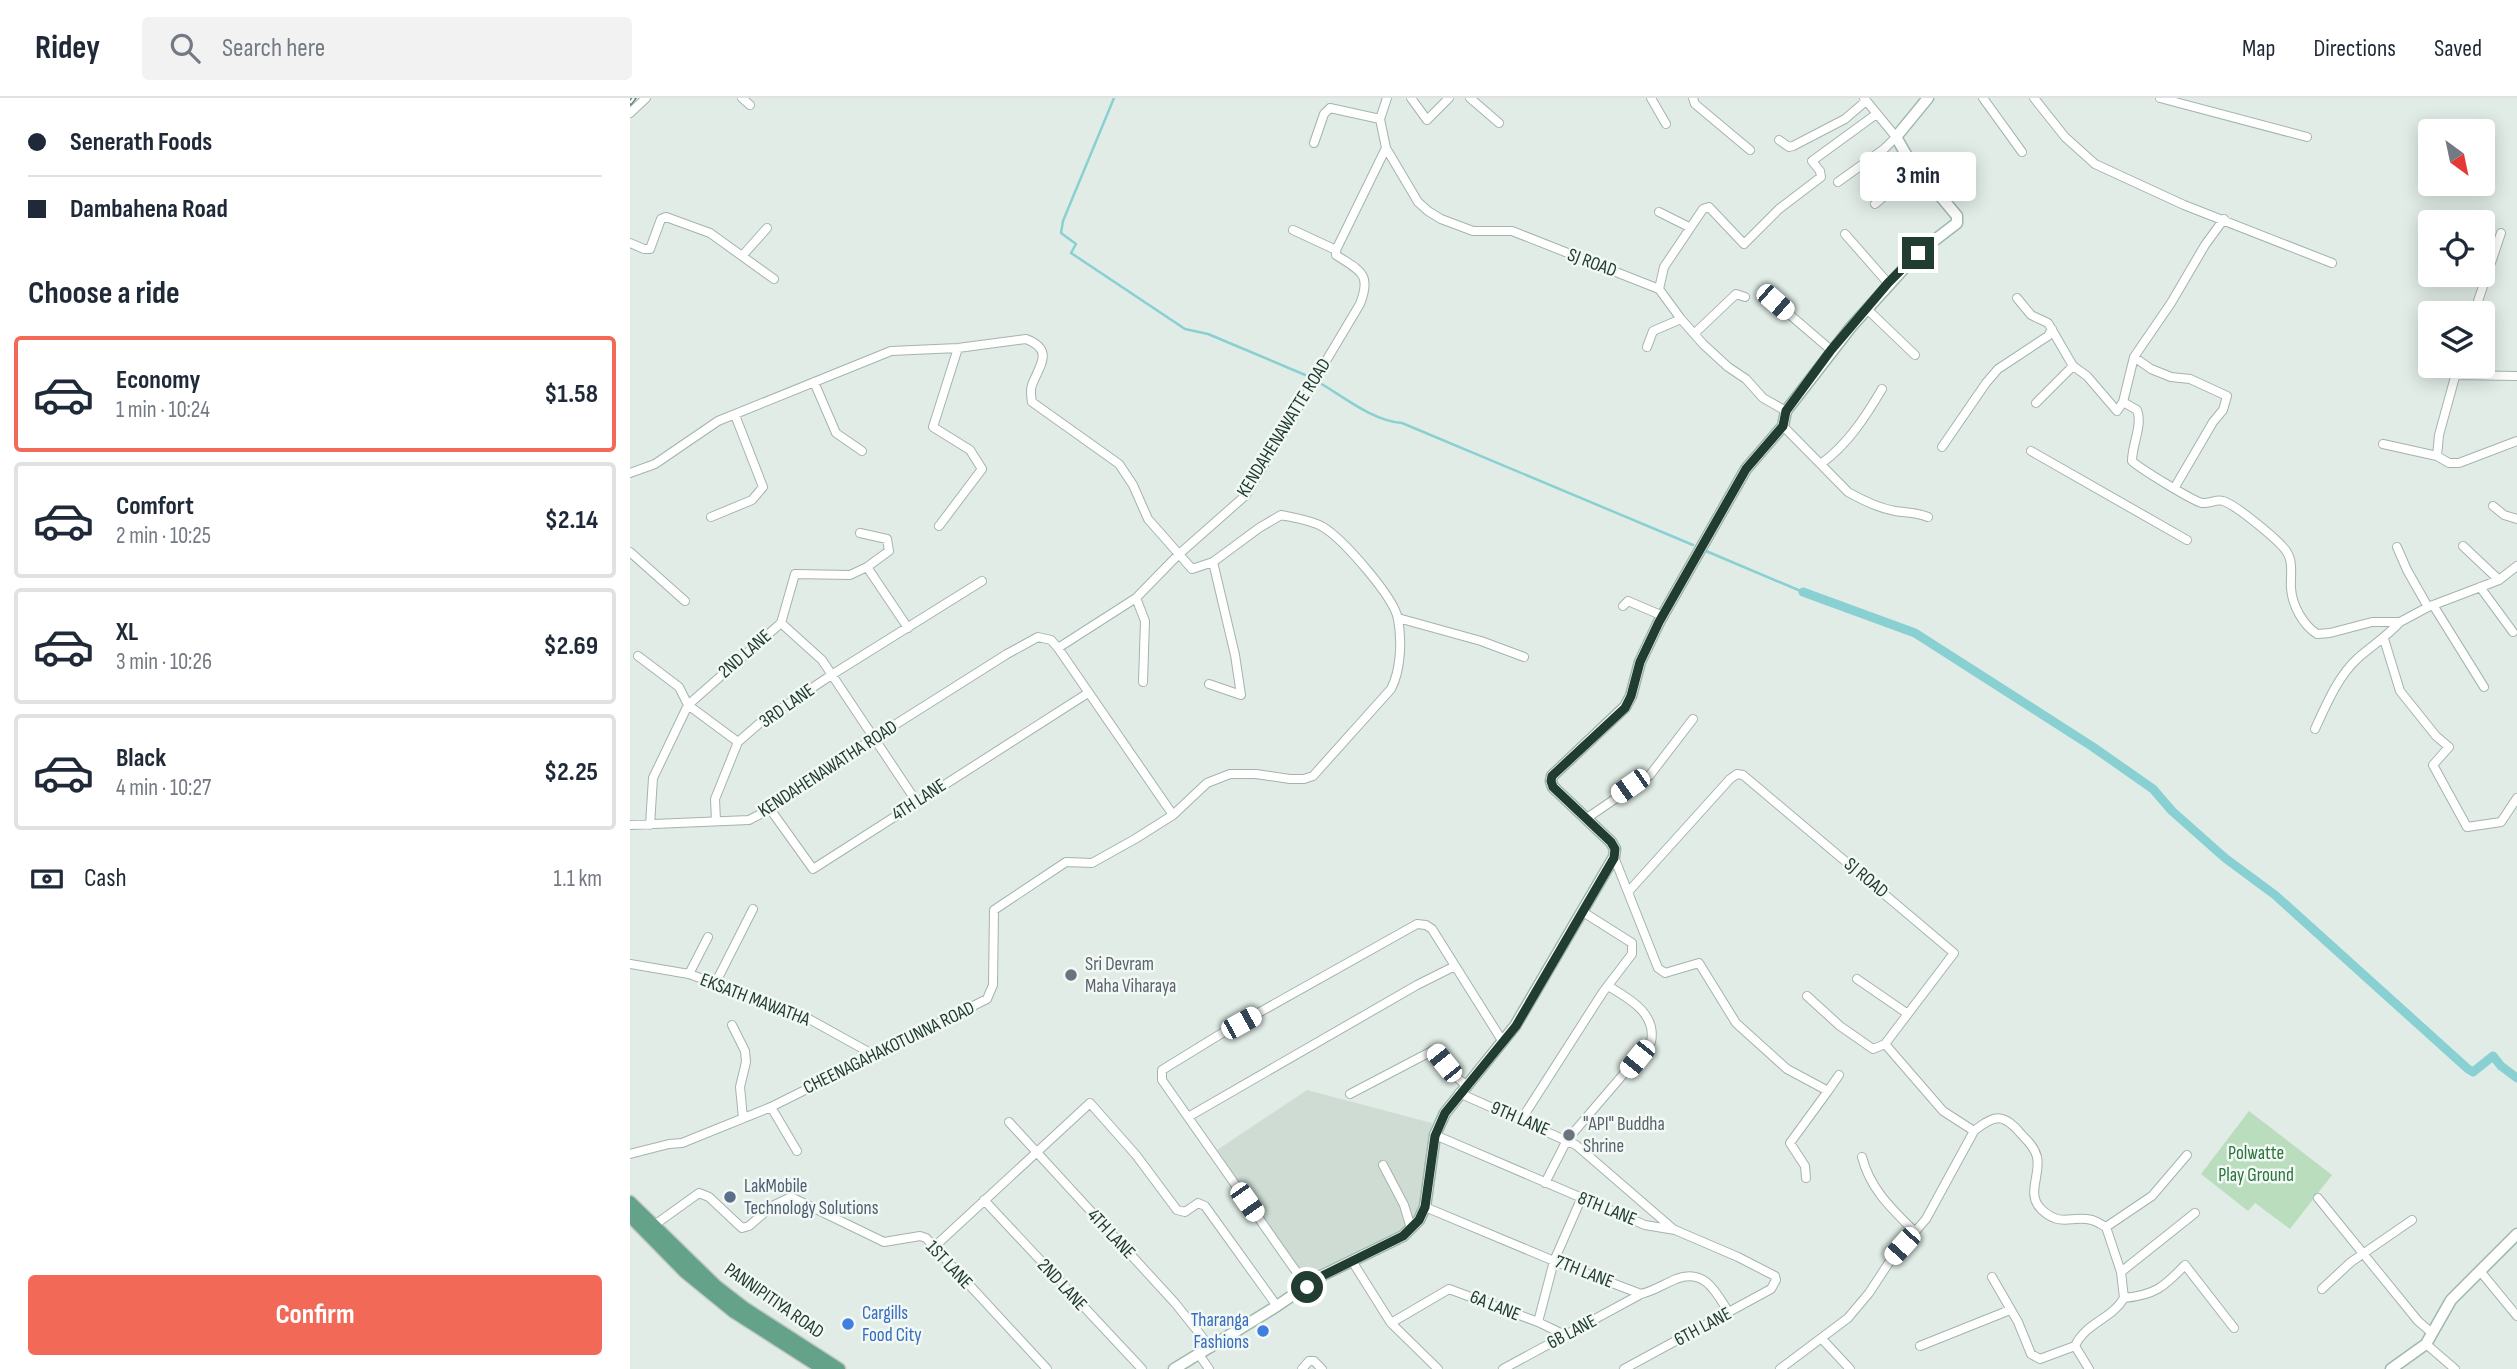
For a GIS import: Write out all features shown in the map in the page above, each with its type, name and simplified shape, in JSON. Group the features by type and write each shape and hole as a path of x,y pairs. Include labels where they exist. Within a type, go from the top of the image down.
{"main road":[{"name":"PANNIPITIYA ROAD","path":"630,1202 716,1286 743,1307 839,1369"},
{"name":"PANNIPITIYA ROAD","path":"630,1216 685,1272 734,1312 823,1369"}],"street":[{"path":"630,113 646,98"},
{"path":"742,98 750,105"},
{"path":"1293,230 1336,250 1386,148 1380,119 1387,98"},
{"path":"1411,98 1427,120 1449,98"},
{"path":"1470,98 1499,123"},
{"path":"1651,98 1666,124"},
{"path":"1693,98 1695,104 1750,150"},
{"path":"1838,182 1884,149 1928,98"},
{"path":"1983,98 2022,152"},
{"path":"2034,98 2065,137 2095,164 2184,205 2332,263"},
{"path":"2160,98 2307,137"},
{"path":"1174,1369 1320,1277 1403,1236 1419,1220 1425,1207 1435,1136 1445,1113 1516,1026 1614,858 1615,849 1611,842 1553,787 1552,776 1625,708 1640,662 1663,616 1746,469 1783,426 1786,411 1831,350 1888,283 1918,253 1957,223 1957,216 1917,169 1898,144 1896,137 1865,100 1845,119 1793,146 1789,147 1779,140"},
{"path":"1314,142 1324,114 1330,108 1380,119"},
{"path":"1786,411 1763,398 1681,319 1659,289 1664,267 1689,227 1703,209 1709,207 1744,244 1779,209 1821,177 1812,161 1875,115"},
{"name":"SJ ROAD","path":"1386,148 1419,202 1441,219 1473,230 1512,231 1659,289"},
{"path":"1875,204 1917,169"},
{"path":"1659,212 1689,227"},
{"path":"630,243 644,249 650,248 661,219 666,217 710,233 774,279"},
{"path":"2017,298 2031,315 2048,323 2073,366 2087,376 2117,411 2123,402 2134,357 2224,219"},
{"path":"743,255 766,229"},
{"path":"2478,301 2501,233"},
{"path":"1846,234 1888,283"},
{"name":"KENDAHENAWATTE ROAD","path":"1058,648 1136,598 1178,555 1246,495 1360,304 1366,289 1365,278 1361,272 1336,255 1336,250"},
{"path":"1694,334 1735,294 1745,297"},
{"path":"1775,302 1831,350"},
{"path":"1867,309 1915,355"},
{"path":"1647,347 1653,331 1681,319"},
{"path":"1942,447 1998,369 2048,336 2052,329"},
{"path":"630,473 655,464 718,421 891,351 958,348 1026,339 1034,342 1043,359 1043,366 1030,388 1032,402 1119,464 1133,485 1148,519 1192,569 1213,562 1281,515 1320,526 1334,534 1388,598 1398,618 1397,678 1391,689 1313,776 1290,779 1256,774 1230,774 1207,782 1173,815 1058,648"},
{"path":"939,526 982,469 971,450 933,427 958,348"},
{"path":"2134,357 2151,369 2171,377 2190,380 2227,397 2223,410 2213,422 2175,487"},
{"path":"2036,404 2073,366"},
{"path":"2495,376 2517,376"},
{"path":"2437,456 2439,435 2454,378"},
{"path":"814,382 836,433 862,451"},
{"path":"1822,463 1863,420 1882,389"},
{"path":"2123,402 2137,410 2140,418 2132,449 2132,461 2140,469 2202,503 2221,500 2233,505 2282,546 2289,555 2293,572 2291,587 2295,606 2313,632 2323,635 2372,622 2400,622"},
{"path":"711,517 752,500 763,487 735,415"},
{"path":"1783,426 1848,492 1896,511 1913,511 1928,517"},
{"path":"2383,444 2437,456 2449,463 2459,463 2517,441"},
{"path":"2031,451 2187,540"},
{"path":"2493,506 2504,515 2517,519"},
{"path":"860,533 887,539 889,551 867,567 908,628"},
{"path":"2463,546 2500,580"},
{"path":"2397,547 2407,570 2484,687"},
{"path":"630,552 685,601"},
{"path":"1209,684 1241,695 1235,655 1213,562"},
{"path":"2315,729 2331,696 2356,660 2384,639 2400,622 2431,606 2500,580 2517,566"},
{"name":"2ND LANE","path":"650,825 653,778 688,705 781,623 795,574 850,575 867,567"},
{"name":"3RD LANE","path":"716,821 715,799 738,742 761,722 833,674 982,581"},
{"path":"2480,587 2512,632"},
{"path":"1136,598 1145,621 1143,682"},
{"path":"1623,606 1628,601 1663,616"},
{"path":"1398,618 1481,641 1524,657"},
{"path":"781,623 822,660 833,674 916,801"},
{"name":"KENDAHENAWATHA ROAD","path":"630,825 749,820 771,809 874,738 1007,654 1038,637 1051,640 1058,648"},
{"path":"2384,639 2400,691 2448,747 2433,765 2467,827 2501,822 2517,798"},
{"path":"638,656 678,687 688,705 738,742"},
{"name":"4TH LANE","path":"771,809 813,869 1088,693"},
{"path":"1587,818 1650,775 1693,719"},
{"name":"SJ ROAD","path":"1628,892 1730,779 1737,774 1743,775 1954,953 1885,1044"},
{"name":"CHEENAGAHAKOTUNNA ROAD","path":"630,1154 682,1143 771,1107 987,999 993,985 994,910 1066,862 1092,863 1173,815"},
{"path":"1614,858 1658,968 1665,973 1674,972 1699,962 1736,1023 1787,1069 1828,1091"},
{"path":"715,984 753,909"},
{"path":"1521,1120 1608,986 1632,954 1632,943 1583,912"},
{"path":"1307,1287 1162,1080 1162,1070 1219,1035 1418,925 1426,925 1432,929 1503,1042"},
{"path":"689,974 708,937"},
{"name":"EKSATH MAWATHA","path":"630,964 689,974 800,1014 874,1055"},
{"path":"1188,1117 1417,985 1455,966"},
{"path":"1857,979 1908,1014"},
{"path":"1545,1183 1567,1140 1651,1042 1653,1034 1646,1015 1635,1003 1608,986"},
{"path":"1807,996 1840,1026 1873,1049 1885,1044 1943,1111 1974,1131"},
{"path":"732,1025 745,1051 746,1062 740,1087 743,1118"},
{"path":"1350,1094 1434,1050 1463,1089"},
{"path":"1806,1178 1805,1166 1790,1143 1839,1075"},
{"name":"9TH LANE","path":"1463,1089 1521,1120 1567,1140 1675,1230"},
{"path":"933,1248 1090,1103 1136,1155 1177,1210 1185,1212 1198,1203 1205,1206 1277,1306"},
{"path":"771,1107 796,1151"},
{"path":"1780,1369 1848,1318 1890,1261 1926,1219 1974,1131 1996,1117 2010,1120 2032,1146 2038,1158 2034,1198 2039,1206 2059,1221 2092,1220 2106,1227 2121,1272 2124,1298 2120,1306 2079,1336 2075,1346 2040,1359 2031,1354 2018,1322 1992,1278"},
{"name":"4TH LANE","path":"1009,1122 1175,1303 1211,1348"},
{"name":"8TH LANE","path":"1435,1136 1645,1225 1675,1230 1772,1272 1776,1280"},
{"path":"2106,1227 2152,1196 2188,1155"},
{"path":"1862,1157 1866,1174 1875,1189 1915,1232"},
{"path":"1383,1166 1404,1205 1411,1228"},
{"name":"1ST LANE","path":"653,1226 699,1193 709,1197 742,1228 749,1226 772,1206 791,1197 884,1242 920,1236 926,1238 1047,1369"},
{"path":"2318,1198 2418,1321 2432,1333"},
{"path":"1538,1322 1554,1261 1581,1199"},
{"name":"2ND LANE","path":"984,1200 1142,1369"},
{"name":"7TH LANE","path":"1425,1207 1641,1294"},
{"path":"2121,1272 2195,1213"},
{"path":"2322,1289 2351,1262 2412,1220"},
{"path":"2391,1369 2426,1344 2451,1300 2517,1234"},
{"path":"1352,1261 1391,1323 1438,1369"},
{"path":"2124,1298 2146,1296 2158,1290 2185,1265 2234,1328"},
{"path":"2480,1271 2517,1316"},
{"path":"1641,1294 1676,1279 1690,1275 1700,1276 1708,1281 1729,1313"},
{"name":"6TH LANE","path":"1624,1369 1771,1289 1776,1280"},
{"name":"6A LANE","path":"1391,1323 1449,1289 1538,1322 1564,1335"},
{"name":"6B LANE","path":"1503,1369 1641,1294"},
{"path":"1920,1346 2010,1310"},
{"path":"1822,1339 1850,1369"},
{"path":"2426,1344 2455,1369"},
{"path":"2075,1346 2089,1369"},
{"path":"1198,1353 1209,1369"},
{"path":"1302,1369 1309,1361 1314,1361 1322,1369"}],"shaded area":[{"path":"1307,1090 1432,1123 1420,1209 1401,1236 1308,1285 1217,1150"}],"green space":[{"name":"Polwatte Play Ground","path":"2249,1111 2332,1175 2290,1229 2255,1203 2248,1211 2201,1174"}],"waterway":[{"path":"1114,98 1063,221 1061,233 1076,244 1071,253 1185,329 1208,334 1310,377"},
{"path":"1320,383 1380,418 1402,423 1693,545"},
{"path":"1706,551 1803,592"},
{"path":"1803,592 1915,633 2093,747 2153,789 2172,811 2225,858 2275,895 2468,1069 2473,1072 2493,1056 2517,1078"}],"railway":[{"path":"630,103 634,98"}],"place":[{"name":"Sri Devram Maha Viharaya","path":"1071,975"},
{"name":"\"API\" Buddha Shrine","path":"1569,1135"},
{"name":"LakMobile Technology Solutions","path":"730,1197"},
{"name":"Cargills Food City","path":"848,1324"},
{"name":"Tharanga Fashions","path":"1263,1331"}],"route":[{"path":"1307,1287 1320,1277 1403,1236 1419,1220 1425,1207 1435,1136 1445,1113 1516,1026 1614,858 1615,849 1611,842 1553,787 1552,776 1625,708 1640,662 1659,622 1746,469 1783,426 1786,411 1831,350 1888,283 1918,253"}]}
